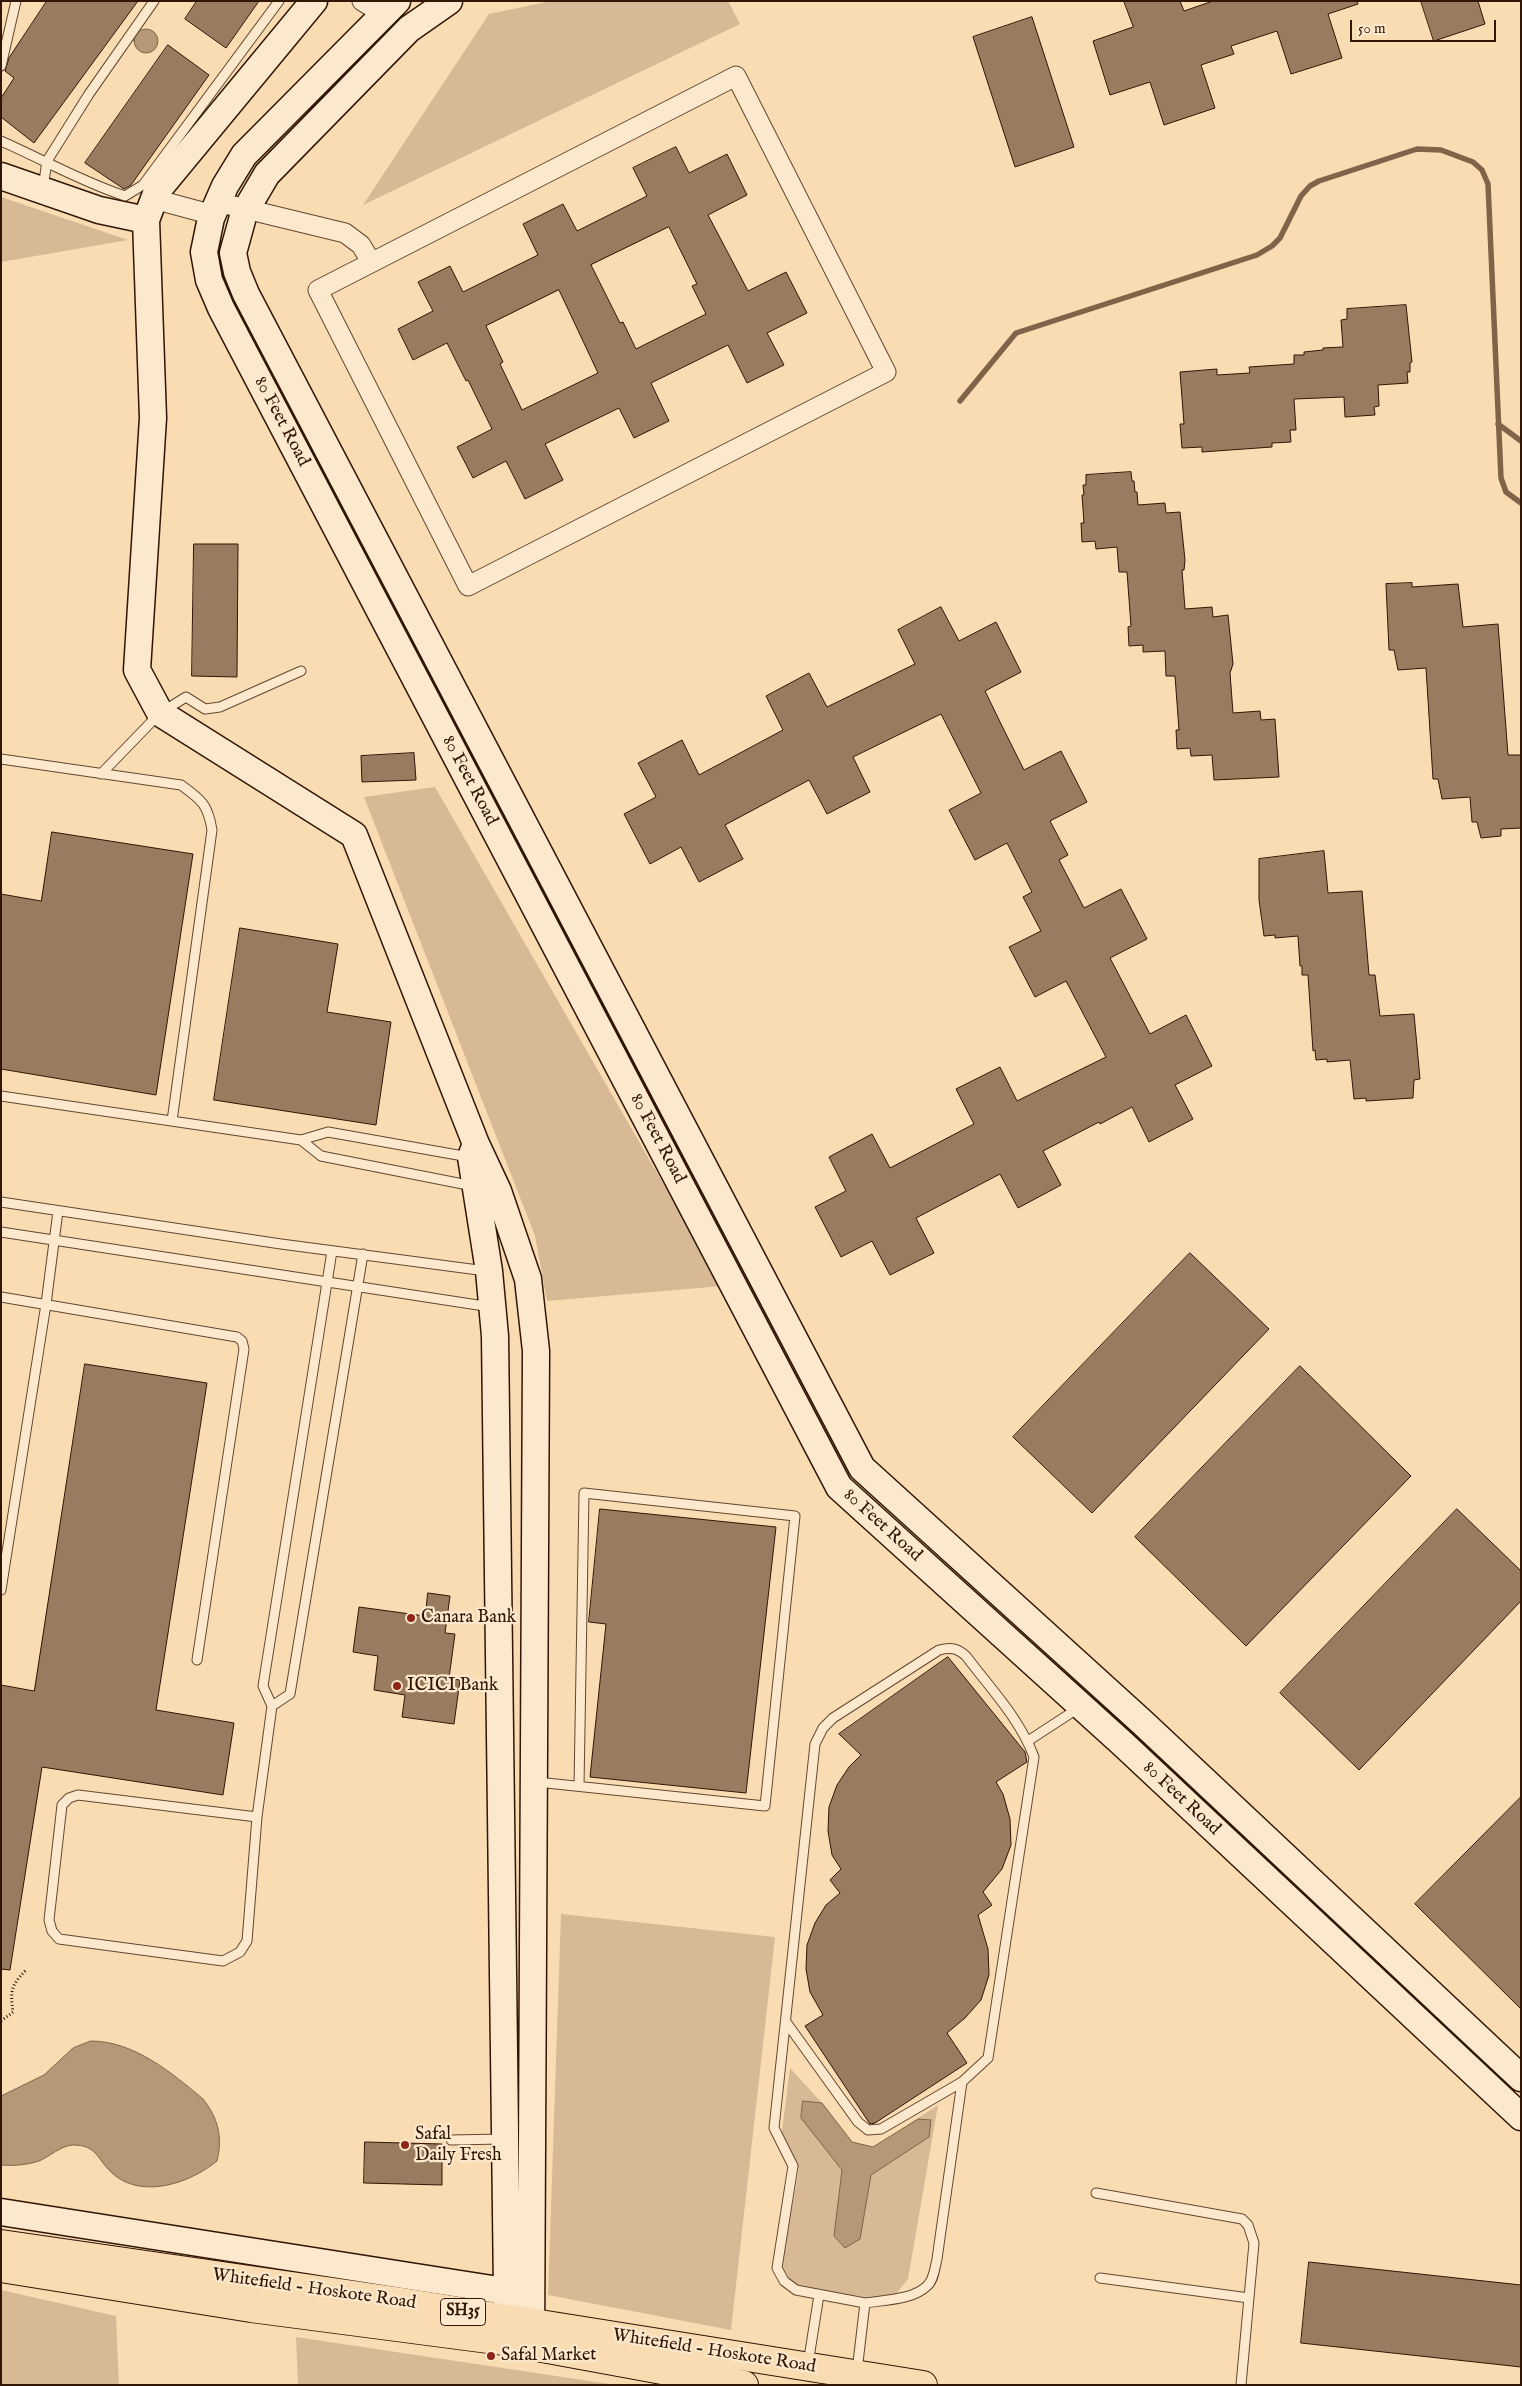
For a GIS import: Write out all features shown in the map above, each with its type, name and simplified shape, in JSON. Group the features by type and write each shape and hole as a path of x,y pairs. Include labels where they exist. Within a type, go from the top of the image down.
{"main road":[{"name":"Whitefield - Hoskote Road","path":"1,2244 518,2332 744,2385"},
{"name":"Whitefield - Hoskote Road","path":"1,2268 251,2308 518,2332 807,2366 923,2385"}],"street":[{"path":"314,1 158,191 150,209 153,418 137,670 160,713 354,834 474,1151 498,1191 528,1279 536,1352 532,2296 518,2332"},
{"name":"80 Feet Road","path":"449,1 409,29 267,174 246,209 233,253 237,272 246,294 862,1468 1150,1730 1521,2078"},
{"name":"80 Feet Road","path":"380,5 244,155 225,186 215,208 204,252 209,280 217,301 839,1487 1082,1706 1521,2117"},
{"path":"736,76 886,372 468,586 318,290 371,262 736,76"},
{"path":"1,176 99,210 246,209 346,233 361,245 371,262"},
{"path":"474,1151 474,1186 489,1271 495,1336 507,2291 518,2332"},
{"path":"505,2138 533,2138"},
{"path":"1,2212 532,2296"}],"lane":[{"path":"1,66 16,1"},
{"path":"43,191 47,161 89,94 154,1"},
{"path":"1,140 77,177 125,196 132,193 143,184 279,1"},
{"path":"102,774 160,713 186,697 205,708 220,707 301,671"},
{"path":"1,759 181,785 203,801 210,816 212,830 172,1121"},
{"path":"1,1096 302,1140 328,1132 474,1151"},
{"path":"302,1140 321,1156 474,1186"},
{"path":"1,1202 489,1271"},
{"path":"1,1590 46,1304 58,1211"},
{"path":"1,1232 491,1307"},
{"path":"257,1817 78,1795 69,1798 62,1805 49,1920 52,1931 59,1938 68,1940 223,1961 240,1952 246,1941 257,1817 272,1706 263,1686 332,1250"},
{"path":"272,1706 290,1694 362,1254"},
{"path":"1,1297 237,1336 242,1341 244,1349 197,1660"},
{"path":"534,1781 578,1786 765,1806 796,1516 584,1493 578,1786"},
{"path":"786,2022 858,2122 868,2130 881,2129 962,2082 988,2058 1034,1757 1028,1741 966,1656 956,1649 948,1648 931,1655 833,1718 823,1728 815,1744 774,2128 793,2166 777,2268 784,2281 796,2290 819,2296 865,2303 896,2299 917,2292 929,2284 937,2259 962,2082"},
{"path":"1028,1741 1082,1706"},
{"path":"451,2140 505,2138"},
{"path":"1096,2193 1242,2219 1248,2226 1254,2242 1241,2385"},
{"path":"1100,2278 1249,2298"},
{"path":"807,2366 819,2296"},
{"path":"856,2374 865,2303"}],"path":[{"path":"1,2021 13,2012 11,1990 13,1983 26,1970"}],"shaded area":[{"path":"551,1 728,1 740,24 363,205 489,14"},
{"path":"146,29 154,33 158,41 154,49 146,53 138,49 134,41 138,33"},
{"path":"1,197 128,240 1,262"},
{"path":"435,787 722,1286 547,1301 535,1236 364,797"},
{"path":"561,1914 775,1937 731,2330 548,2295"},
{"path":"91,2041 107,2042 137,2052 165,2069 203,2099 212,2113 218,2128 219,2152 217,2161 206,2169 178,2182 149,2187 134,2185 121,2179 109,2170 95,2153 87,2147 81,2146 64,2147 34,2162 20,2165 1,2165 1,2096 44,2075 73,2048"},
{"path":"790,2068 822,2103 852,2142 874,2147 938,2105 908,2279 890,2301 794,2286 781,2270 799,2169 781,2139"},
{"path":"803,2101 822,2103 852,2142 873,2147 918,2119 931,2120 929,2137 871,2175 860,2239 845,2248 834,2236 842,2170 801,2118"},
{"path":"1,2290 116,2316 119,2385 1,2385"},
{"path":"296,2337 616,2385 298,2385"}],"building":[{"path":"47,1 138,1 34,143 1,117 1,98 14,78 5,71 9,58"},
{"path":"197,1 259,1 226,48 185,19"},
{"path":"1124,1 1180,1 1184,11 1213,1 1357,1 1358,4 1328,14 1342,58 1291,74 1277,31 1231,46 1234,54 1201,65 1215,108 1164,125 1150,82 1110,95 1093,41 1133,27"},
{"path":"1421,1 1478,1 1485,24 1434,41"},
{"path":"1032,17 1074,147 1015,167 973,37"},
{"path":"168,45 209,75 131,185 124,189 85,163"},
{"path":"676,147 689,173 727,154 747,195 708,215 748,291 786,272 807,313 767,333 784,365 747,383 728,345 651,383 669,421 634,438 619,408 545,444 563,480 525,499 506,461 473,478 457,447 492,429 468,380 466,381 447,343 413,360 398,329 433,311 418,282 450,266 463,292 538,255 523,224 563,204 577,231 647,196 633,168","holes":["669,227 697,284 692,286 706,314 636,349 623,322 620,323 591,265","559,290 598,373 522,410 500,364 503,362 486,326"]},
{"path":"1406,305 1412,362 1410,363 1410,372 1407,372 1408,383 1378,385 1379,406 1374,407 1375,415 1345,417 1344,397 1294,399 1296,430 1290,430 1291,442 1272,443 1272,447 1202,452 1202,447 1182,448 1180,424 1184,424 1180,372 1217,369 1217,375 1250,373 1249,367 1294,364 1294,355 1304,355 1304,352 1323,350 1323,348 1343,347 1341,320 1347,319 1347,309"},
{"path":"1131,472 1135,492 1137,492 1138,505 1165,503 1166,513 1180,512 1185,560 1184,570 1182,570 1185,609 1212,607 1213,617 1228,615 1233,664 1230,673 1233,713 1260,711 1261,720 1275,719 1279,777 1214,780 1212,755 1191,756 1190,748 1177,749 1176,730 1179,730 1175,676 1166,676 1165,651 1143,652 1143,645 1129,646 1128,627 1131,626 1127,572 1119,572 1117,547 1096,549 1095,541 1082,542 1081,523 1084,523 1082,495 1084,495 1083,485 1086,485 1086,475"},
{"path":"194,544 238,544 237,677 192,676"},
{"path":"1412,583 1412,587 1458,584 1463,627 1498,624 1508,755 1521,755 1521,828 1501,829 1501,836 1481,838 1477,822 1472,822 1470,797 1442,799 1438,779 1433,779 1426,668 1398,670 1394,650 1389,650 1386,584"},
{"path":"941,607 959,641 996,622 1021,672 985,691 1024,770 1061,751 1087,802 1050,821 1068,855 1059,860 1084,908 1121,889 1147,939 1110,958 1150,1034 1186,1015 1212,1066 1175,1085 1193,1119 1149,1142 1132,1107 1100,1124 1099,1122 1043,1151 1061,1185 1018,1208 1000,1174 916,1218 934,1253 890,1275 872,1241 841,1257 815,1207 846,1191 829,1157 872,1134 890,1168 974,1124 956,1089 1000,1067 1017,1101 1106,1057 1066,981 1035,997 1009,947 1041,931 1023,897 1032,892 1007,843 975,860 949,810 981,793 941,714 853,757 870,792 827,814 809,780 725,825 743,859 699,882 681,847 650,864 624,814 656,797 638,763 682,740 699,775 783,730 766,696 809,673 827,707 915,664 898,630"},
{"path":"414,753 416,780 362,782 361,756"},
{"path":"52,832 193,854 156,1095 1,1069 1,894 41,901"},
{"path":"1324,851 1328,893 1362,891 1369,975 1375,975 1380,1016 1414,1014 1420,1079 1414,1080 1413,1098 1366,1101 1366,1098 1354,1099 1350,1060 1327,1062 1327,1059 1316,1060 1315,1050 1313,1051 1308,975 1302,975 1298,936 1275,938 1275,935 1264,936 1259,900 1259,859"},
{"path":"240,928 338,944 327,1012 391,1022 376,1125 214,1100"},
{"path":"1190,1253 1269,1329 1092,1513 1013,1437"},
{"path":"85,1364 207,1383 156,1710 234,1723 223,1795 42,1767 10,1970 1,1969 1,1685 34,1691"},
{"path":"1300,1366 1411,1476 1246,1646 1135,1537"},
{"path":"600,1509 776,1527 746,1793 590,1777 606,1624 589,1622"},
{"path":"1457,1509 1521,1571 1521,1601 1359,1770 1280,1693"},
{"path":"428,1593 450,1596 445,1633 455,1634 449,1678 460,1680 454,1724 402,1717 405,1695 374,1690 378,1656 353,1652 359,1607 425,1616"},
{"path":"948,1657 1025,1752 1027,1762 996,1782 1003,1794 1010,1819 1011,1845 1002,1869 983,1892 992,1905 978,1915 988,1949 989,1975 981,2000 965,2018 947,2033 967,2063 875,2123 870,2124 805,2026 823,2015 810,1992 806,1969 807,1945 815,1923 826,1905 840,1893 830,1880 841,1869 832,1855 828,1831 829,1807 837,1785 849,1767 861,1755 839,1734"},
{"path":"1521,1797 1521,2009 1415,1904"},
{"path":"365,2142 442,2144 442,2185 364,2183"},
{"path":"1309,2262 1521,2285 1521,2367 1301,2343"}],"waterway":[{"path":"960,401 1016,333 1257,255 1272,246 1280,238 1301,196 1310,186 1319,181 1417,149 1441,150 1473,162 1482,170 1488,184 1501,478 1506,492 1521,503"},
{"path":"1498,424 1521,441"}],"place":[{"name":"Canara Bank","path":"411,1618"},
{"name":"ICICI Bank","path":"397,1686"},
{"name":"Safal Daily Fresh","path":"405,2145"},
{"name":"Safal Market","path":"491,2356"}]}
